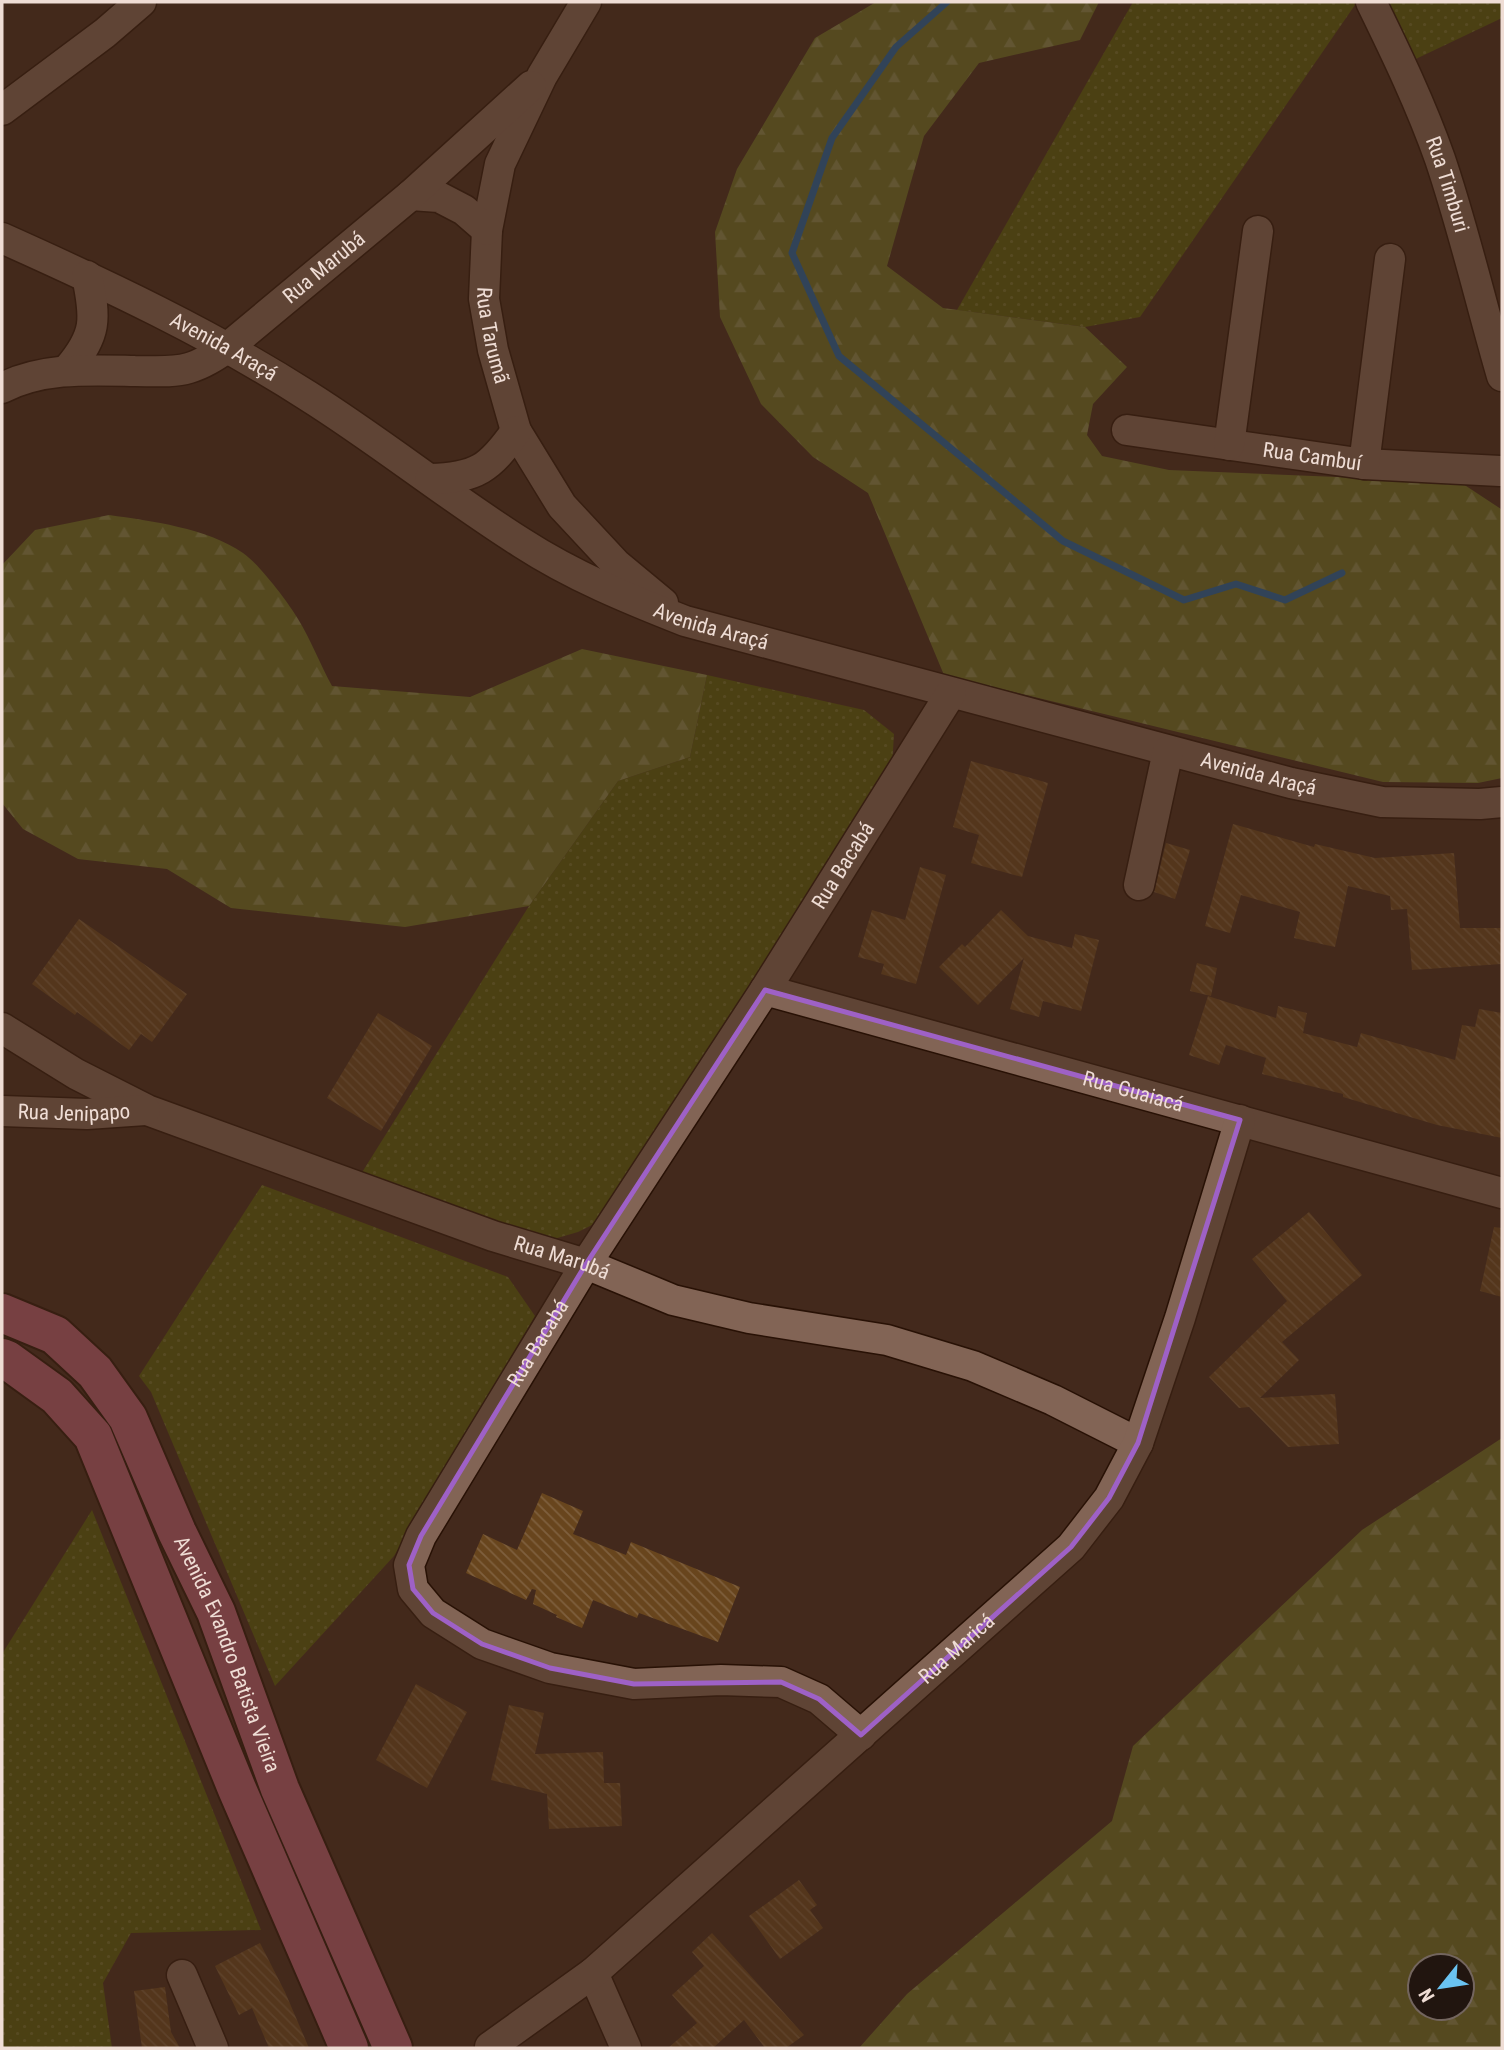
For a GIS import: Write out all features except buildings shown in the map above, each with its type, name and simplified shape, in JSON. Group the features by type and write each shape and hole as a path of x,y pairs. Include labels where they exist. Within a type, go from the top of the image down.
{"main road":[{"name":"Avenida Evandro Batista Vieira","path":"2,1313 55,1335 95,1372 128,1418 218,1620 280,1788 393,2048"},
{"name":"Avenida Evandro Batista Vieira","path":"2,1358 57,1396 93,1436 242,1802 349,2048"},
{"path":"176,1639 218,1620"}],"street":[{"path":"2,110 105,33 141,2"},
{"name":"Rua Tarumã","path":"586,2 541,76 500,163 487,230 484,299 493,350 516,431 562,506 616,564 685,621"},
{"name":"Rua Timburi","path":"1371,2 1396,52 1439,158 1469,254 1502,376"},
{"name":"Rua Marubá","path":"2,388 68,369 171,371 188,369 208,361 228,348 411,195 541,76"},
{"path":"411,195 439,197 464,210 487,230"},
{"path":"1229,445 1258,231"},
{"name":"Avenida Araçá","path":"2,238 167,314 228,348 308,396 534,550 602,588 685,621 1291,783 1382,802 1502,802"},
{"path":"1364,464 1390,259"},
{"path":"68,369 84,351 93,328 92,301 87,276"},
{"name":"Rua Cambuí","path":"1127,430 1364,464 1502,466"},
{"path":"430,479 457,478 480,470 500,454 516,431"},
{"name":"Rua Bacabá","path":"861,1735 819,1699 781,1682 721,1680 634,1685 550,1668 482,1644 433,1614 413,1589 409,1565 421,1536 586,1265 765,990 951,693"},
{"path":"1139,886 1168,751"},
{"name":"Rua Guaiacá","path":"765,990 1502,1193"},
{"name":"Rua Marubá","path":"3,1032 76,1074 147,1110 493,1236 586,1265 673,1300 749,1318 887,1340 973,1366 1053,1400 1138,1443"},
{"name":"Rua Jenipapo","path":"2,1111 88,1114 147,1110"},
{"name":"Rua Maricá","path":"490,2047 593,1973 1071,1547 1110,1498 1138,1443 1180,1318 1240,1120"},
{"path":"593,1973 626,2048"},
{"path":"181,1975 212,2048"}],"highlighted area":[{"path":"765,990 1240,1120 1138,1443 1109,1498 1071,1547 861,1735 819,1699 781,1682 634,1684 550,1668 482,1644 433,1613 413,1589 409,1565 421,1536 586,1264"}],"shaded area":[{"path":"1133,2 1357,2 1140,317 1085,327 957,310"},
{"path":"1371,2 1502,2 1502,18 1401,66"},
{"path":"707,675 864,710 894,734 892,767 606,1218 578,1232 547,1241 361,1174 529,906 618,781 690,757"},
{"path":"262,1185 508,1277 535,1316 394,1556 275,1686 151,1392 139,1376"},
{"path":"92,1510 261,1930 131,1933 103,1983 112,2048 2,2048 2,1654"}],"green space":[{"path":"876,2 1099,2 1080,40 979,63 924,136 887,266 943,308 1085,327 1127,367 1093,404 1087,435 1102,456 1169,470 1460,482 1501,509 1502,778 1478,783 1383,782 944,675 868,493 813,457 761,404 720,317 715,232 737,169 815,38"},
{"path":"109,515 160,523 213,537 250,558 293,612 332,686 470,697 582,649 707,675 690,757 618,781 529,906 405,927 231,908 167,869 78,859 23,829 2,803 2,565 35,530"},
{"path":"1502,1438 1502,2048 859,2048 907,1994 1112,1821 1133,1746 1362,1530"}],"waterway":[{"path":"947,2 896,47 832,138 792,253 839,356 1063,541 1184,600 1236,584 1285,600 1342,573"}]}
